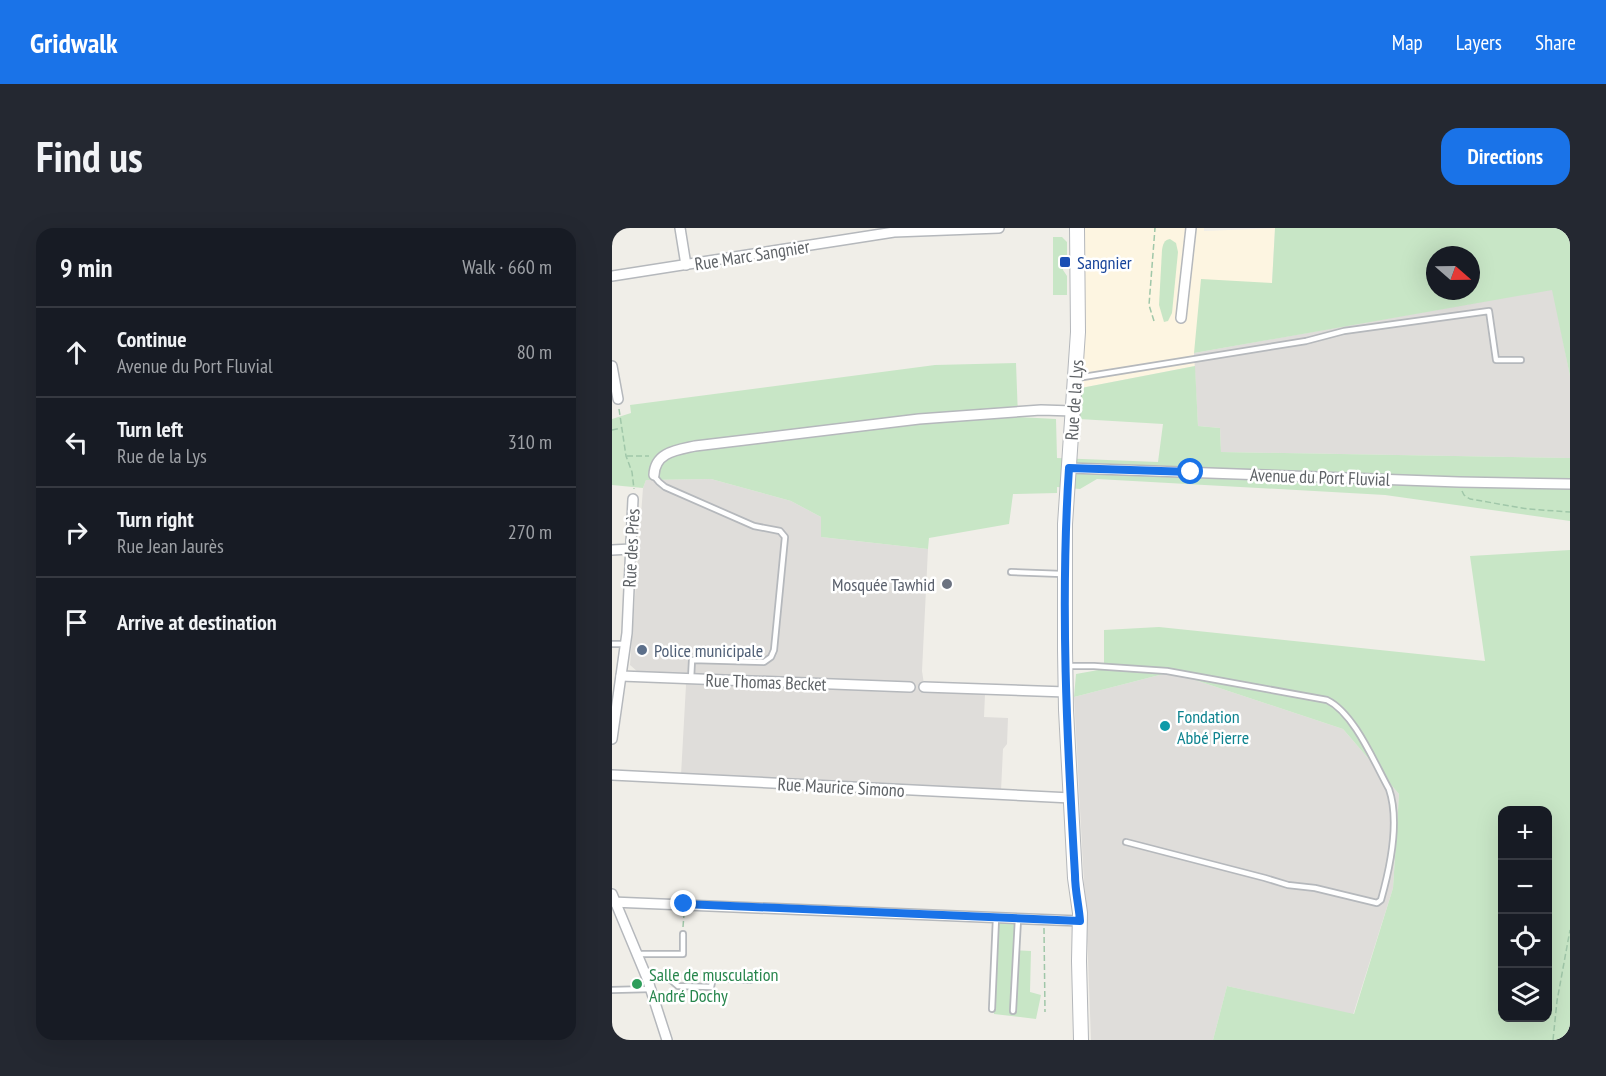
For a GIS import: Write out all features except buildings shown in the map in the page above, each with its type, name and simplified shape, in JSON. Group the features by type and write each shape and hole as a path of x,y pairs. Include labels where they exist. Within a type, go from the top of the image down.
{"main road":[{"name":"Rue de la Lys","path":"1077,228 1078,332 1066,513 1065,692 1075,878 1080,921 1078,961 1081,1040"}],"street":[{"path":"680,228 686,265"},
{"name":"Rue Marc Sangnier","path":"612,276 903,231 999,228"},
{"path":"1181,318 1191,228"},
{"path":"612,366 618,399"},
{"path":"654,475 655,466 663,456 695,446 919,419 1041,410 1073,411"},
{"name":"Avenue du Port Fluvial","path":"1069,468 1570,484"},
{"name":"Rue des Près","path":"612,739 625,644 633,499"},
{"path":"612,550 631,549"},
{"name":"Rue Thomas Becket","path":"621,676 910,687"},
{"path":"924,687 1065,692"},
{"name":"Rue Maurice Simono","path":"612,775 1071,798"},
{"path":"667,1040 647,978 613,900 1080,921"}],"lane":[{"path":"1075,378 1306,341 1344,331 1489,311 1496,360 1521,360"},
{"path":"654,475 665,487 754,526 780,531 785,537 774,650 771,657 764,662 692,660 691,679"},
{"path":"1011,572 1065,574"},
{"path":"612,644 625,644"},
{"path":"1065,666 1162,671 1327,700 1339,707 1351,720 1391,796 1392,853 1382,900 1377,903 1316,888 1281,883 1126,842"},
{"path":"992,1009 996,918"},
{"path":"1013,1011 1018,919"},
{"path":"637,954 683,954 683,934"},
{"path":"647,978 656,974 664,974 678,986 711,987 713,978 750,980"},
{"path":"612,990 651,989"}],"path":[{"path":"1154,321 1149,305 1155,228"},
{"path":"618,399 626,456 632,472 633,499"},
{"path":"612,430 622,428"},
{"path":"626,456 663,456"},
{"path":"1460,482 1464,495 1470,499 1570,512"},
{"path":"683,934 684,904"},
{"path":"1044,920 1045,1012"},
{"path":"1553,1040 1557,1001 1570,930"}],"shaded area":[{"path":"1085,228 1204,228 1204,231 1275,228 1272,283 1194,353 1195,366 1081,388"},
{"path":"1553,289 1570,376 1570,458 1221,452 1220,428 1198,426 1194,353"},
{"path":"711,479 791,501 821,517 821,537 928,549 922,671 925,691 985,694 984,717 1008,718 1007,744 1003,749 1001,791 681,775 686,685 684,674 638,672 630,665 643,488 646,480"},
{"path":"1171,672 1343,729 1399,794 1393,888 1353,1015 1227,986 1213,1040 1091,1040 1074,697"}],"green space":[{"path":"1275,228 1570,228 1570,376 1552,290 1194,353 1201,279 1272,283"},
{"path":"1053,237 1062,237 1067,242 1067,256 1063,260 1063,270 1067,276 1067,295 1053,295"},
{"path":"1170,239 1176,243 1178,252 1172,313 1168,321 1164,322 1159,305 1162,250 1166,240"},
{"path":"1016,363 1018,417 1056,419 1057,458 1158,462 1163,424 1079,419 1081,388 1195,366 1198,426 1220,428 1221,452 1570,458 1570,521 1385,495 1097,479 1080,489 1057,487 1057,493 1013,494 1009,524 929,538 928,549 821,537 821,517 791,501 711,479 646,480 643,488 612,485 612,419 631,413 630,405 935,365"},
{"path":"1570,550 1570,1040 1213,1040 1227,986 1354,1014 1393,888 1399,794 1343,729 1171,672 1074,697 1076,674 1104,669 1104,630 1159,627 1485,661 1470,556"},
{"path":"998,921 1015,923 1013,950 1031,951 1030,992 1041,995 1036,1019 994,1014"}],"place":[{"name":"Sangnier","path":"1065,262"},
{"name":"Mosquée Tawhid","path":"947,584"},
{"name":"Police municipale","path":"642,650"},
{"name":"Fondation Abbé Pierre","path":"1165,726"},
{"name":"Salle de musculation André Dochy","path":"637,984"}],"route":[{"path":"684,904 1080,921 1075,885 1065,692 1065,547 1069,468 1191,472"}]}
